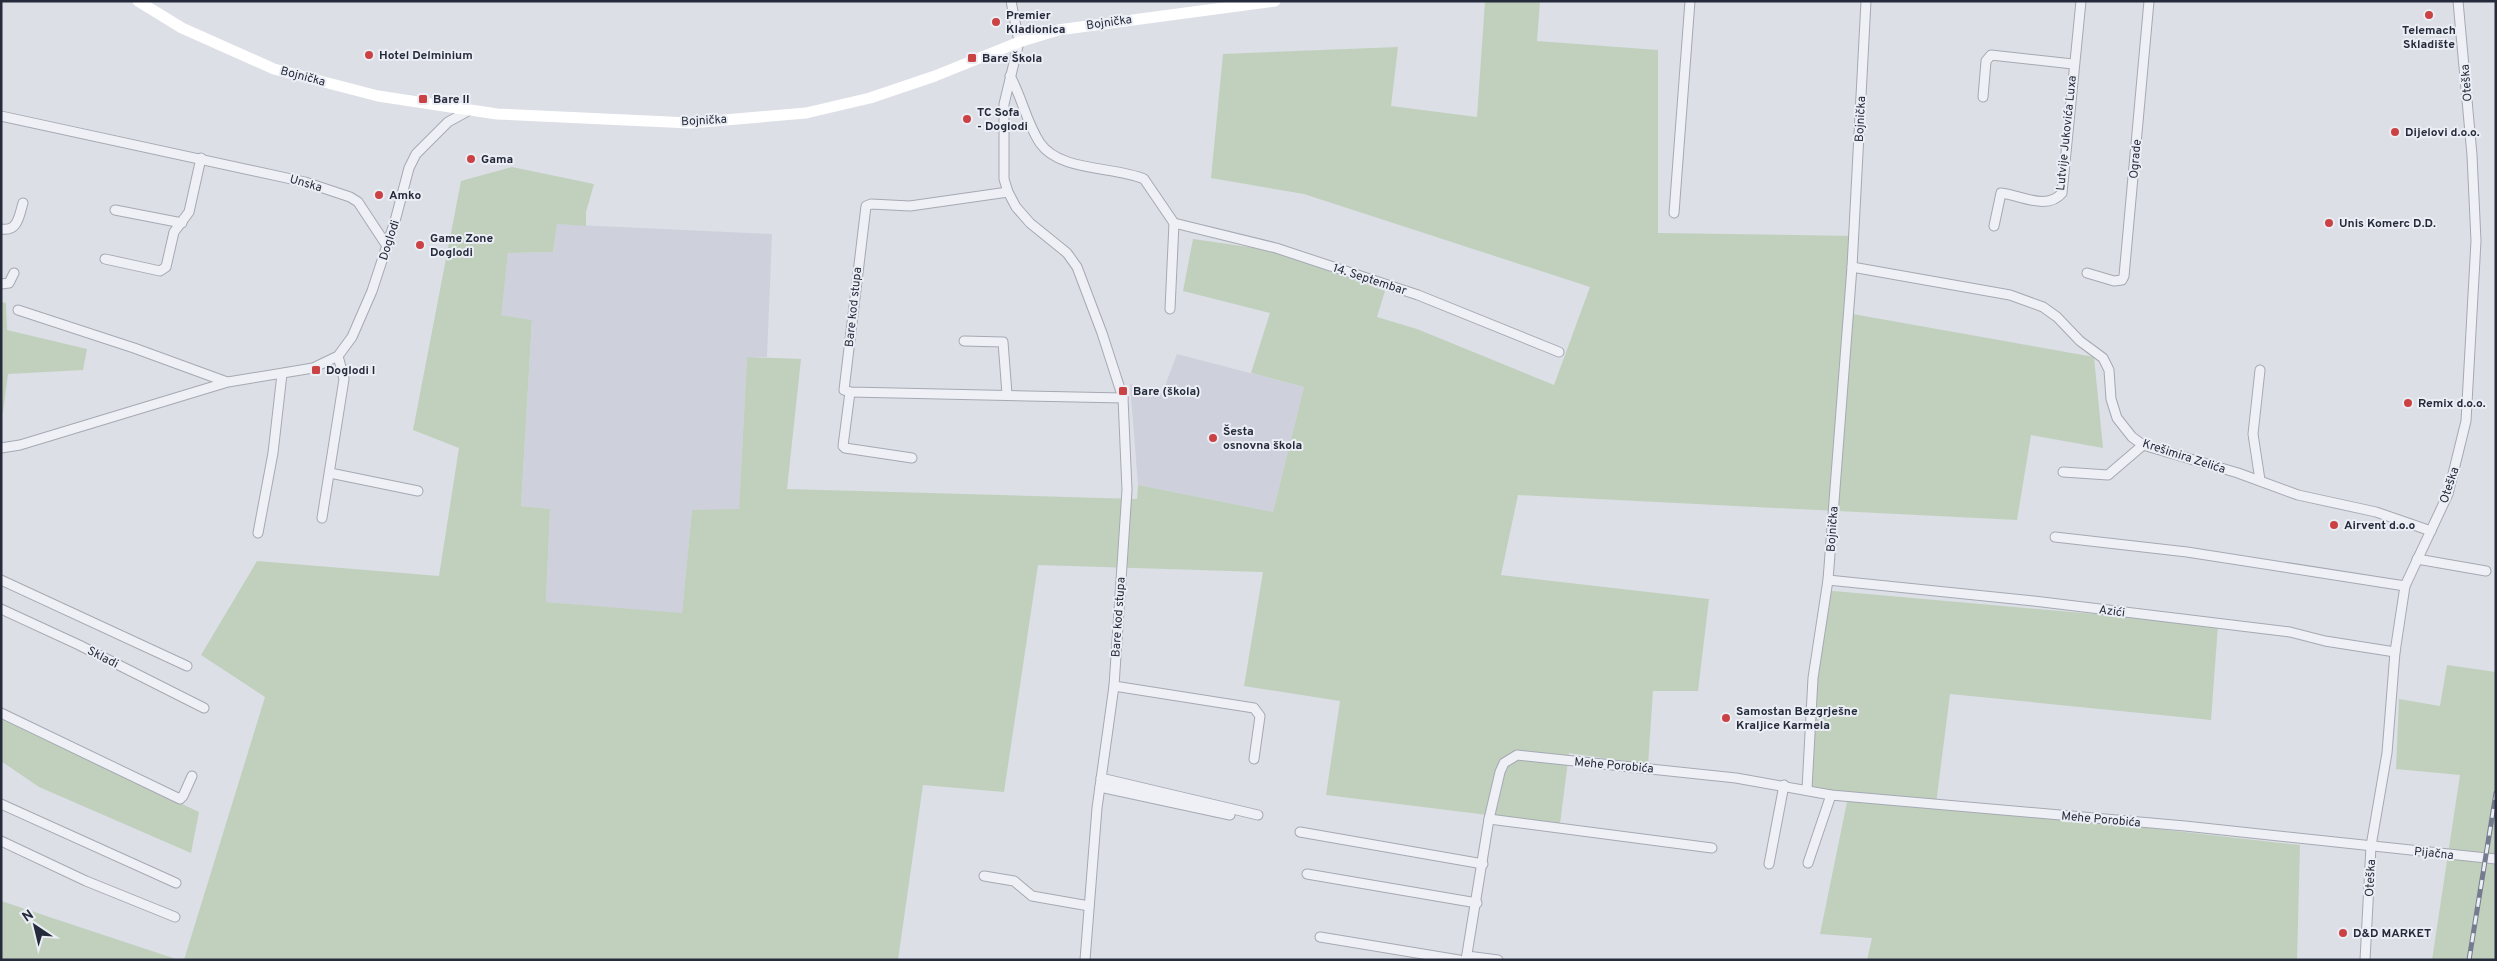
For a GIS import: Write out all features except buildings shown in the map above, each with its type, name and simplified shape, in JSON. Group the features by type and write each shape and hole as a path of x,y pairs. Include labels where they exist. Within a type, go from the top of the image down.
{"main road":[{"name":"Bojnička","path":"138,1 182,28 274,69 378,96 468,111 690,122 806,113 870,98 926,80 1018,42 1058,30 1275,1"}],"street":[{"path":"1011,1 1018,42"},
{"path":"1674,213 1690,1"},
{"name":"Bojnička","path":"1808,789 1813,678 1828,580 1852,267 1866,1"},
{"name":"Lutvije Jukovića Luxa","path":"1994,226 2001,193 2048,202 2056,200 2062,193 2073,64 2081,1"},
{"name":"Ograde","path":"2087,273 2118,281 2124,276 2149,1"},
{"name":"Oteška","path":"2365,960 2371,846 2387,753 2394,652 2405,586 2448,494 2466,421 2475,248 2472,155 2458,1"},
{"name":"Bare kod stupa","path":"1018,42 1004,104 1004,179 1016,207 1030,223 1067,253 1077,266 1102,333 1122,398 1127,480 1114,686 1101,783 1085,960"},
{"name":"Lutvije Jukovića Luxa","path":"1983,97 1986,61 1991,55 2073,64"},
{"path":"1010,76 1018,90 1029,123 1047,151 1078,164 1144,179 1174,223 1170,309"},
{"name":"Doglodi","path":"1,448 20,445 228,382 312,368 338,356 352,338 372,291 409,168 416,154 448,122 468,111"},
{"name":"Unska","path":"1,116 305,182 350,197 358,202 387,246"},
{"path":"105,259 160,271 166,267 174,232 189,212 201,158"},
{"name":"Bare kod stupa","path":"850,392 844,390 866,206 871,204 910,206 1008,192"},
{"path":"1,229 12,228 16,225 22,203"},
{"path":"116,210 182,223"},
{"name":"14. Septembar","path":"1174,223 1276,248 1418,295 1559,352"},
{"name":"Krešimira Zelića","path":"1852,267 1949,283 2025,299 2058,317 2080,341 2103,358 2109,370 2111,399 2117,418 2132,437 2143,445 2260,480 2298,496 2376,512 2430,531"},
{"path":"1,284 9,283 14,273"},
{"name":"Doglodi","path":"18,310 134,348 228,382"},
{"path":"964,341 1003,342 1006,394"},
{"path":"322,518 344,379 338,356"},
{"path":"2260,370 2253,434 2260,480"},
{"path":"258,533 273,453 282,374"},
{"path":"912,458 845,448 843,446 850,392 1122,398"},
{"path":"2064,472 2108,475 2143,445"},
{"path":"330,473 418,491"},
{"path":"2055,537 2187,552 2405,586"},
{"path":"2418,559 2486,571"},
{"path":"1,580 187,666"},
{"name":"Azići","path":"1828,580 2034,601 2290,632 2325,641 2394,652"},
{"name":"Skladi","path":"1,609 79,645 204,708"},
{"path":"1114,686 1254,708 1260,716 1254,759"},
{"path":"1,712 180,799 192,776"},
{"name":"Mehe Porobića","path":"1464,958 1477,903 1489,818 1500,772 1504,763 1517,755 1658,769 1808,789 1831,794 2185,826 2371,846"},
{"path":"1101,783 1258,815"},
{"path":"1101,783 1230,815"},
{"path":"1769,864 1784,786"},
{"path":"1808,863 1831,794"},
{"path":"1,804 176,883"},
{"path":"1489,818 1712,848"},
{"path":"1300,832 1483,864"},
{"path":"1,840 86,881 175,916"},
{"name":"Pijačna","path":"2371,846 2496,859"},
{"path":"1307,874 1477,903"},
{"path":"984,876 1014,882 1032,896 1089,906"},
{"path":"1320,937 1464,958 1498,960"}],"shaded area":[{"path":"557,224 772,234 767,357 747,357 739,510 692,510 682,614 546,602 550,509 521,506 532,321 500,315 508,253 553,252"},
{"name":"Šesta osnovna škola","path":"1177,354 1304,387 1273,512 1138,485 1130,384 1163,391"}],"green space":[{"path":"1485,1 1540,1 1537,41 1658,50 1658,233 1856,236 1847,313 2094,357 2103,448 2031,435 2017,520 1518,495 1501,575 1709,599 1698,691 1653,691 1648,765 1569,753 1560,824 1326,795 1340,701 1244,686 1263,572 1038,565 1004,792 923,785 898,960 184,960 265,697 201,655 257,561 439,576 459,448 413,430 461,181 512,167 594,184 586,212 586,226 557,224 553,252 508,253 501,315 532,320 521,506 550,509 546,602 682,613 692,510 739,509 747,357 801,359 787,489 1137,499 1138,485 1273,512 1304,387 1251,373 1270,313 1183,291 1193,239 1269,250 1385,291 1377,317 1417,329 1554,385 1590,287 1304,194 1211,178 1223,54 1398,47 1391,106 1477,117"},
{"path":"1,302 6,303 7,330 87,349 83,370 8,374 3,412 1,412"},
{"path":"1822,590 2218,625 2211,720 1950,694 1936,804 2300,845 2297,960 1867,960 1872,938 1820,934 1848,797 1804,789"},
{"path":"2447,665 2496,672 2496,960 2432,960 2460,775 2396,769 2399,699 2440,706"},
{"path":"1,718 199,812 191,853 39,787 1,761"},
{"path":"1,901 179,960 1,960"}],"railway":[{"path":"2469,960 2496,793"}],"place":[{"name":"Telemach Skladište","path":"2429,15"},
{"name":"Premier Kladionica","path":"996,22"},
{"name":"Hotel Delminium","path":"369,55"},
{"name":"Bare Škola","path":"972,58"},
{"name":"Bare II","path":"423,99"},
{"name":"TC Sofa - Doglodi","path":"967,119"},
{"name":"Dijelovi d.o.o.","path":"2395,132"},
{"name":"Gama","path":"471,159"},
{"name":"Amko","path":"379,195"},
{"name":"Unis Komerc D.D.","path":"2329,223"},
{"name":"Game Zone Doglodi","path":"420,245"},
{"name":"Doglodi I","path":"316,370"},
{"name":"Bare (škola)","path":"1123,391"},
{"name":"Remix d.o.o.","path":"2408,403"},
{"name":"Šesta osnovna škola","path":"1213,438"},
{"name":"Airvent d.o.o","path":"2334,525"},
{"name":"Samostan Bezgrješne Kraljice Karmela","path":"1726,718"},
{"name":"D&D MARKET","path":"2343,933"}]}
